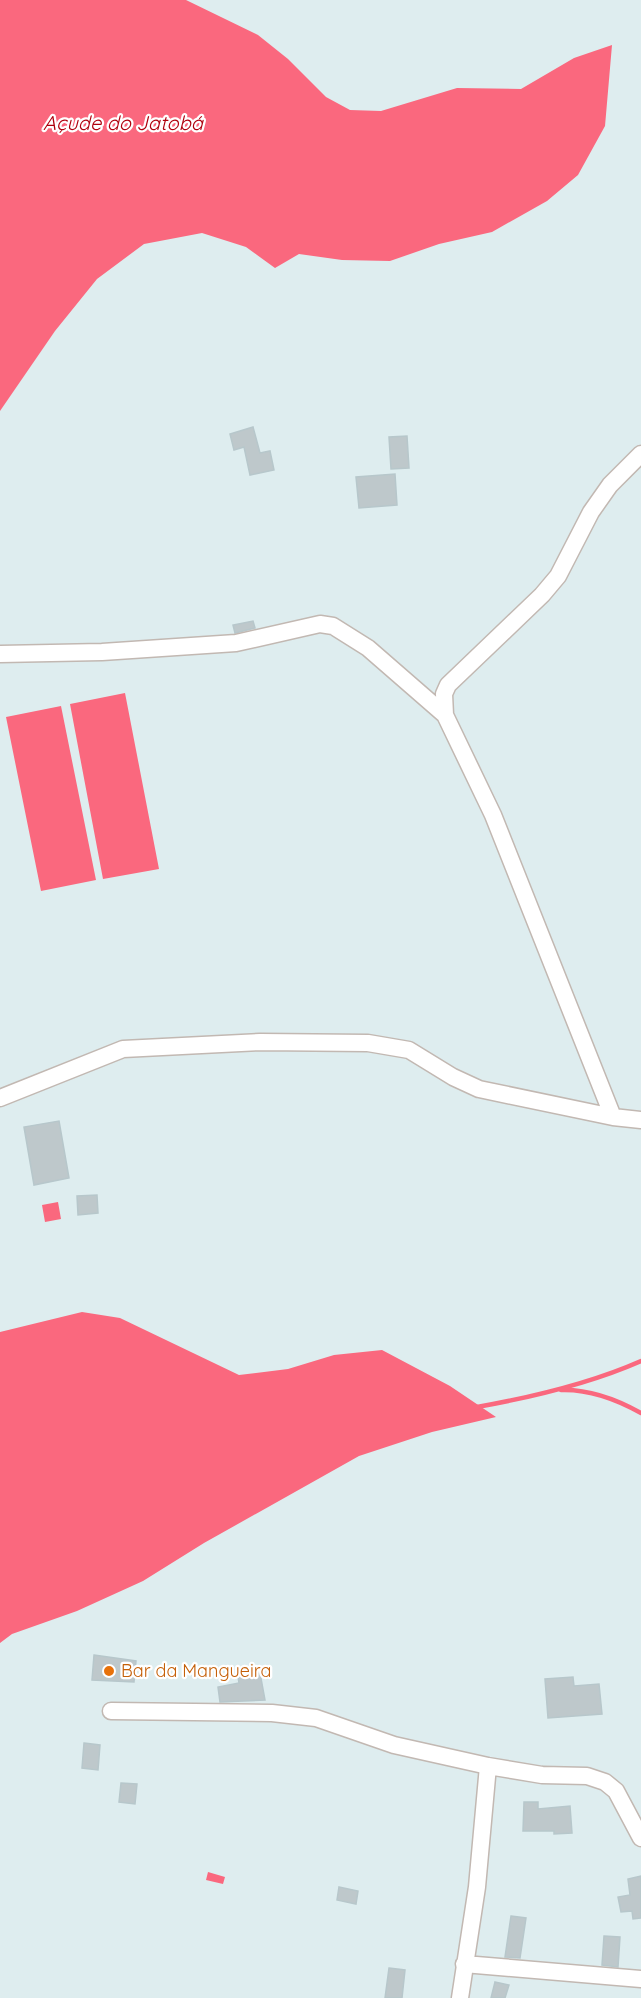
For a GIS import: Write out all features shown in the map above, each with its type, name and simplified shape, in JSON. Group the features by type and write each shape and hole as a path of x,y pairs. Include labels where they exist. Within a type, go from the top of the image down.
{"street":[{"path":"613,1117 493,815 445,715 444,694 454,676 542,595 558,576 591,512 610,485 641,454"},
{"path":"0,654 102,652 236,643 320,624 333,626 368,648 445,715"},
{"path":"0,1098 123,1049 250,1042 368,1043 409,1050 423,1056 453,1077 479,1089 613,1117 641,1120"},
{"path":"111,1711 272,1713 316,1718 394,1745 488,1766 542,1775 587,1776 605,1782 616,1791 641,1838"},
{"path":"460,1998 477,1887 488,1766"},
{"path":"464,1964 641,1978"}],"water":[{"name":"Açude do Jatobá","path":"0,0 186,0 258,35 288,59 326,97 350,110 381,111 457,88 521,89 574,58 612,45 605,126 578,175 547,201 492,232 439,244 390,261 342,260 299,254 275,268 246,247 202,233 144,244 97,279 55,331 0,411"},
{"path":"125,693 159,869 103,879 70,704"},
{"path":"61,706 96,880 41,891 6,717"},
{"path":"58,1202 61,1219 45,1222 42,1205"},
{"path":"82,1312 120,1318 239,1375 288,1369 334,1355 382,1350 450,1386 496,1417 432,1432 359,1456 204,1543 143,1581 77,1611 12,1634 0,1643 0,1332"},
{"path":"208,1872 225,1877 223,1884 206,1880"}],"building":[{"path":"253,427 260,453 270,451 274,470 250,475 244,447 234,450 230,434"},
{"path":"407,436 409,468 391,469 389,437"},
{"path":"395,474 397,505 359,508 356,477"},
{"path":"253,621 255,628 235,633 233,625"},
{"path":"59,1121 69,1178 34,1185 24,1127"},
{"path":"97,1195 98,1213 78,1215 77,1196"},
{"path":"94,1655 136,1661 134,1682 92,1680"},
{"path":"260,1673 265,1700 220,1702 218,1687 239,1683 238,1677"},
{"path":"573,1677 574,1686 599,1684 602,1714 548,1718 545,1679"},
{"path":"84,1743 100,1745 98,1770 82,1768"},
{"path":"121,1783 137,1784 135,1804 119,1802"},
{"path":"524,1802 538,1802 538,1809 570,1806 572,1833 523,1831"},
{"path":"641,1876 641,1918 633,1919 632,1911 621,1912 618,1897 630,1895 628,1879"},
{"path":"339,1887 358,1891 356,1904 337,1900"},
{"path":"511,1916 526,1918 520,1958 505,1957"},
{"path":"604,1936 620,1937 618,1967 602,1965"},
{"path":"389,1968 405,1970 402,1998 385,1998"},
{"path":"495,1982 509,1985 505,1998 491,1998"}],"waterway":[{"path":"477,1407 560,1389 641,1361"},
{"path":"561,1390 582,1391 602,1396 641,1413"}],"place":[{"name":"Bar da Mangueira","path":"109,1671"}]}
